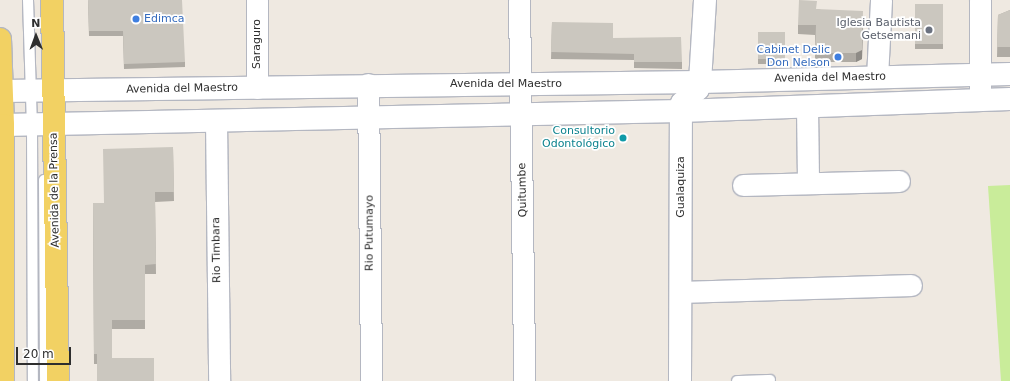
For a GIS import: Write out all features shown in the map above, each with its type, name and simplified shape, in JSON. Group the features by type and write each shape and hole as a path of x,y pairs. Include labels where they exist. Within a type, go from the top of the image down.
{"main road":[{"name":"Avenida de la Prensa","path":"52,0 43,91 43,124 58,381"},
{"path":"681,111 682,103 698,89 700,82 705,0"},
{"path":"0,39 3,125 1,273 2,381"},
{"name":"Avenida del Maestro","path":"2,91 257,88 368,84 700,82 1010,74"},
{"path":"3,125 681,111 1010,99"},
{"name":"Gualaquiza","path":"680,381 681,111"}],"street":[{"name":"Saraguro","path":"257,0 257,88"},
{"name":"Quitumbe","path":"519,0 524,381"},
{"path":"877,77 881,0"},
{"path":"980,0 980,100"},
{"name":"Rio Putumayo","path":"368,84 371,381"},
{"path":"807,106 808,183"},
{"name":"Rio Timbara","path":"216,120 219,381"},
{"path":"743,185 899,182"},
{"path":"681,292 911,284"}],"lane":[{"path":"28,0 43,91"},
{"path":"41,0 43,91"},
{"path":"33,381 43,124"},
{"path":"43,124 45,381"},
{"path":"737,381 770,380"}],"green space":[{"path":"1010,185 1010,381 1001,381 988,186"}],"building":[{"name":"Edimca","path":"88,0 182,0 185,62 124,64 123,31 89,31"},
{"path":"799,0 817,1 816,9 863,11 862,50 856,53 815,53 816,25 798,25"},
{"name":"Iglesia Bautista Getsemani","path":"915,4 943,4 943,44 915,44"},
{"path":"1010,10 1010,47 997,47 998,15"},
{"path":"552,22 613,23 613,38 681,37 682,62 634,62 634,54 551,52"},
{"path":"758,32 785,32 785,59 758,59"},
{"path":"173,147 174,192 155,192 156,264 145,265 145,320 112,320 112,358 154,358 154,381 97,381 97,354 94,354 93,203 104,203 103,149"}],"place":[{"name":"Edimca","path":"136,19"},
{"name":"Iglesia Bautista Getsemani","path":"929,30"},
{"name":"Cabinet Delic Don Nelson","path":"838,57"},
{"name":"Consultorio Odontológico","path":"623,138"}]}
